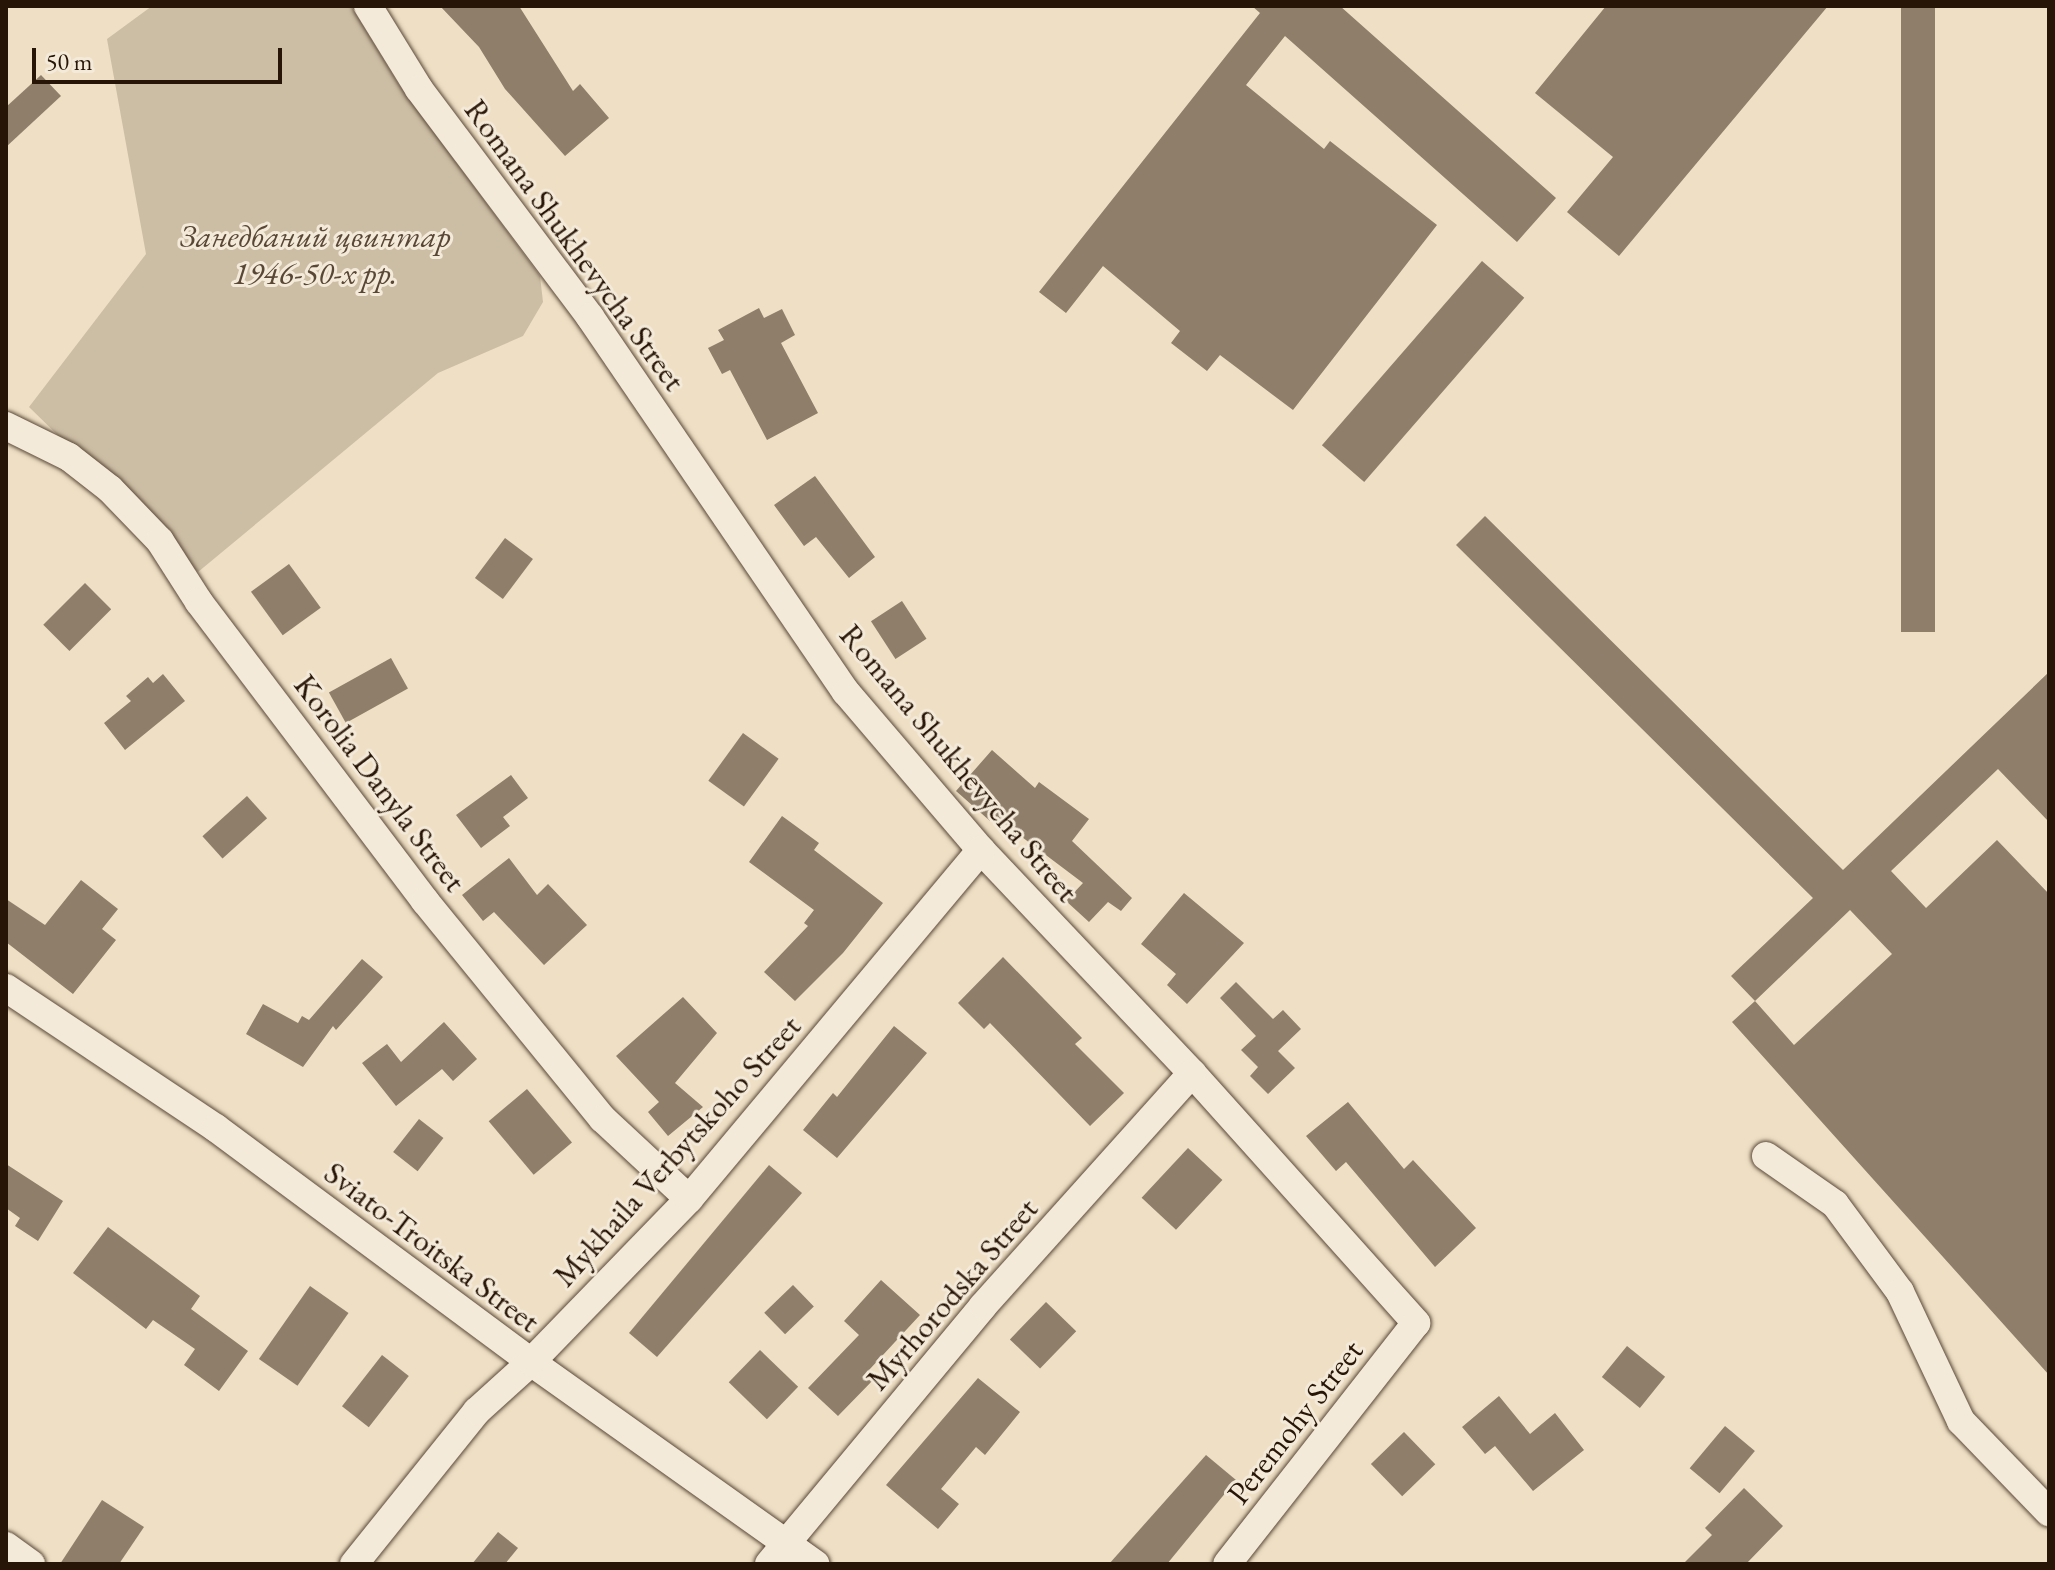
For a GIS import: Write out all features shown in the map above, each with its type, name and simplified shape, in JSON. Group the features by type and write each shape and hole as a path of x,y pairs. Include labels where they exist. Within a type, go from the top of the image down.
{"street":[{"name":"Romana Shukhevycha Street","path":"368,6 419,89 590,317 846,692 981,850 1192,1073 1416,1323"},
{"name":"Korolia Danyla Street","path":"6,426 69,457 110,489 160,541 199,602 425,901 603,1119 689,1199"},
{"name":"Mykhaila Verbytskoho Street","path":"354,1564 477,1411 531,1362 689,1199 981,850"},
{"name":"Sviato-Troitska Street","path":"6,988 216,1128 531,1362 777,1553 815,1564"},
{"name":"Myrhorodska Street","path":"777,1553 983,1306 1192,1073"},
{"path":"1766,1156 1835,1204 1900,1292 1961,1421 2049,1512"},
{"name":"Peremohy Street","path":"1227,1564 1416,1323"},
{"path":"6,1546 31,1564"}],"green space":[{"name":"Занедбаний цвинтар 1946-50-х рр.","path":"152,6 351,6 399,85 540,276 543,302 523,336 438,373 198,572 29,407 146,254 107,39"}],"building":[{"path":"440,6 519,6 573,91 580,84 609,118 565,156 505,89 479,47"},
{"path":"1252,6 1340,6 1556,198 1517,242 1285,36 1246,85 1324,149 1330,141 1437,225 1293,410 1220,355 1207,371 1171,343 1180,331 1103,266 1066,313 1039,292 1260,13"},
{"path":"1606,6 1828,6 1619,256 1567,212 1613,157 1535,93"},
{"path":"1901,6 1935,6 1935,632 1901,632"},
{"path":"41,75 61,96 6,147 6,107"},
{"path":"1482,261 1524,298 1364,482 1322,445"},
{"path":"759,308 764,318 782,309 795,335 781,343 818,413 767,440 730,370 722,374 708,348 724,340 718,330"},
{"path":"815,476 875,557 849,578 816,537 804,546 774,505"},
{"path":"1485,516 1843,870 2049,672 2049,822 1998,769 1891,871 1926,908 1997,840 2049,894 2049,1375 1732,1022 1755,1001 1731,976 1813,898 1456,545","holes":["1850,910 1892,954 1794,1045 1755,1001"]},
{"path":"505,538 533,559 503,599 475,578"},
{"path":"289,564 321,608 283,635 251,592"},
{"path":"85,583 111,609 69,651 43,625"},
{"path":"902,601 927,639 895,659 871,621"},
{"path":"391,658 408,689 346,723 329,692"},
{"path":"163,674 185,701 125,750 104,723 131,701 126,696 148,677 153,683"},
{"path":"743,733 779,759 744,807 708,781"},
{"path":"992,750 1035,788 1039,782 1089,819 1072,841 1132,898 1121,911 1108,902 1089,922 1066,901 1083,883 994,816 990,821 956,791"},
{"path":"511,775 528,798 503,817 510,826 481,848 456,815"},
{"path":"247,796 267,818 222,858 202,836"},
{"path":"782,816 819,843 814,850 883,903 843,953 795,1001 764,972 808,926 804,923 814,910 749,862"},
{"path":"509,858 537,895 548,884 587,925 544,965 494,912 483,921 462,895"},
{"path":"81,880 118,909 102,929 116,940 73,994 6,942 6,899 45,925"},
{"path":"1184,893 1244,943 1187,1004 1167,985 1176,974 1141,944"},
{"path":"1003,957 1082,1038 1075,1044 1124,1093 1090,1126 990,1023 984,1029 958,1003"},
{"path":"362,959 383,977 336,1030 333,1026 303,1067 246,1034 263,1004 298,1023 302,1016 309,1020"},
{"path":"1236,982 1273,1019 1283,1010 1301,1029 1278,1051 1295,1068 1268,1094 1250,1076 1258,1067 1241,1050 1256,1036 1220,998"},
{"path":"683,997 717,1033 675,1083 703,1107 668,1136 648,1112 659,1102 616,1056"},
{"path":"444,1022 477,1059 453,1081 442,1069 396,1106 362,1063 387,1044 401,1062"},
{"path":"894,1026 927,1053 837,1158 803,1130 833,1093 837,1097"},
{"path":"527,1089 572,1143 534,1175 489,1121"},
{"path":"1348,1102 1404,1169 1413,1160 1476,1228 1435,1267 1346,1162 1336,1171 1306,1136"},
{"path":"419,1119 443,1138 418,1171 393,1152"},
{"path":"1188,1148 1222,1180 1176,1230 1142,1198"},
{"path":"6,1164 63,1201 38,1241 15,1226 20,1218 6,1208"},
{"path":"769,1165 802,1193 657,1357 629,1333"},
{"path":"108,1227 200,1296 191,1309 248,1351 219,1391 184,1365 195,1349 153,1320 146,1329 73,1273"},
{"path":"881,1280 920,1315 869,1370 876,1377 838,1416 808,1388 859,1335 844,1321"},
{"path":"793,1285 814,1307 785,1334 764,1313"},
{"path":"310,1286 349,1313 297,1386 259,1359"},
{"path":"1046,1302 1076,1331 1040,1369 1010,1339"},
{"path":"1627,1346 1665,1377 1640,1408 1602,1377"},
{"path":"760,1350 798,1387 767,1419 729,1382"},
{"path":"382,1355 409,1376 369,1427 342,1406"},
{"path":"978,1378 1020,1412 985,1455 976,1447 941,1489 959,1504 938,1529 886,1485"},
{"path":"1499,1396 1530,1434 1555,1413 1584,1450 1533,1491 1495,1446 1485,1454 1462,1427"},
{"path":"1725,1426 1755,1451 1720,1493 1690,1468"},
{"path":"1404,1432 1435,1464 1402,1496 1371,1464"},
{"path":"1206,1455 1236,1480 1167,1564 1109,1564"},
{"path":"1744,1488 1783,1526 1746,1564 1683,1564 1712,1535 1705,1528"},
{"path":"102,1500 144,1527 119,1564 60,1564"},
{"path":"498,1532 518,1548 505,1564 472,1564"}]}
